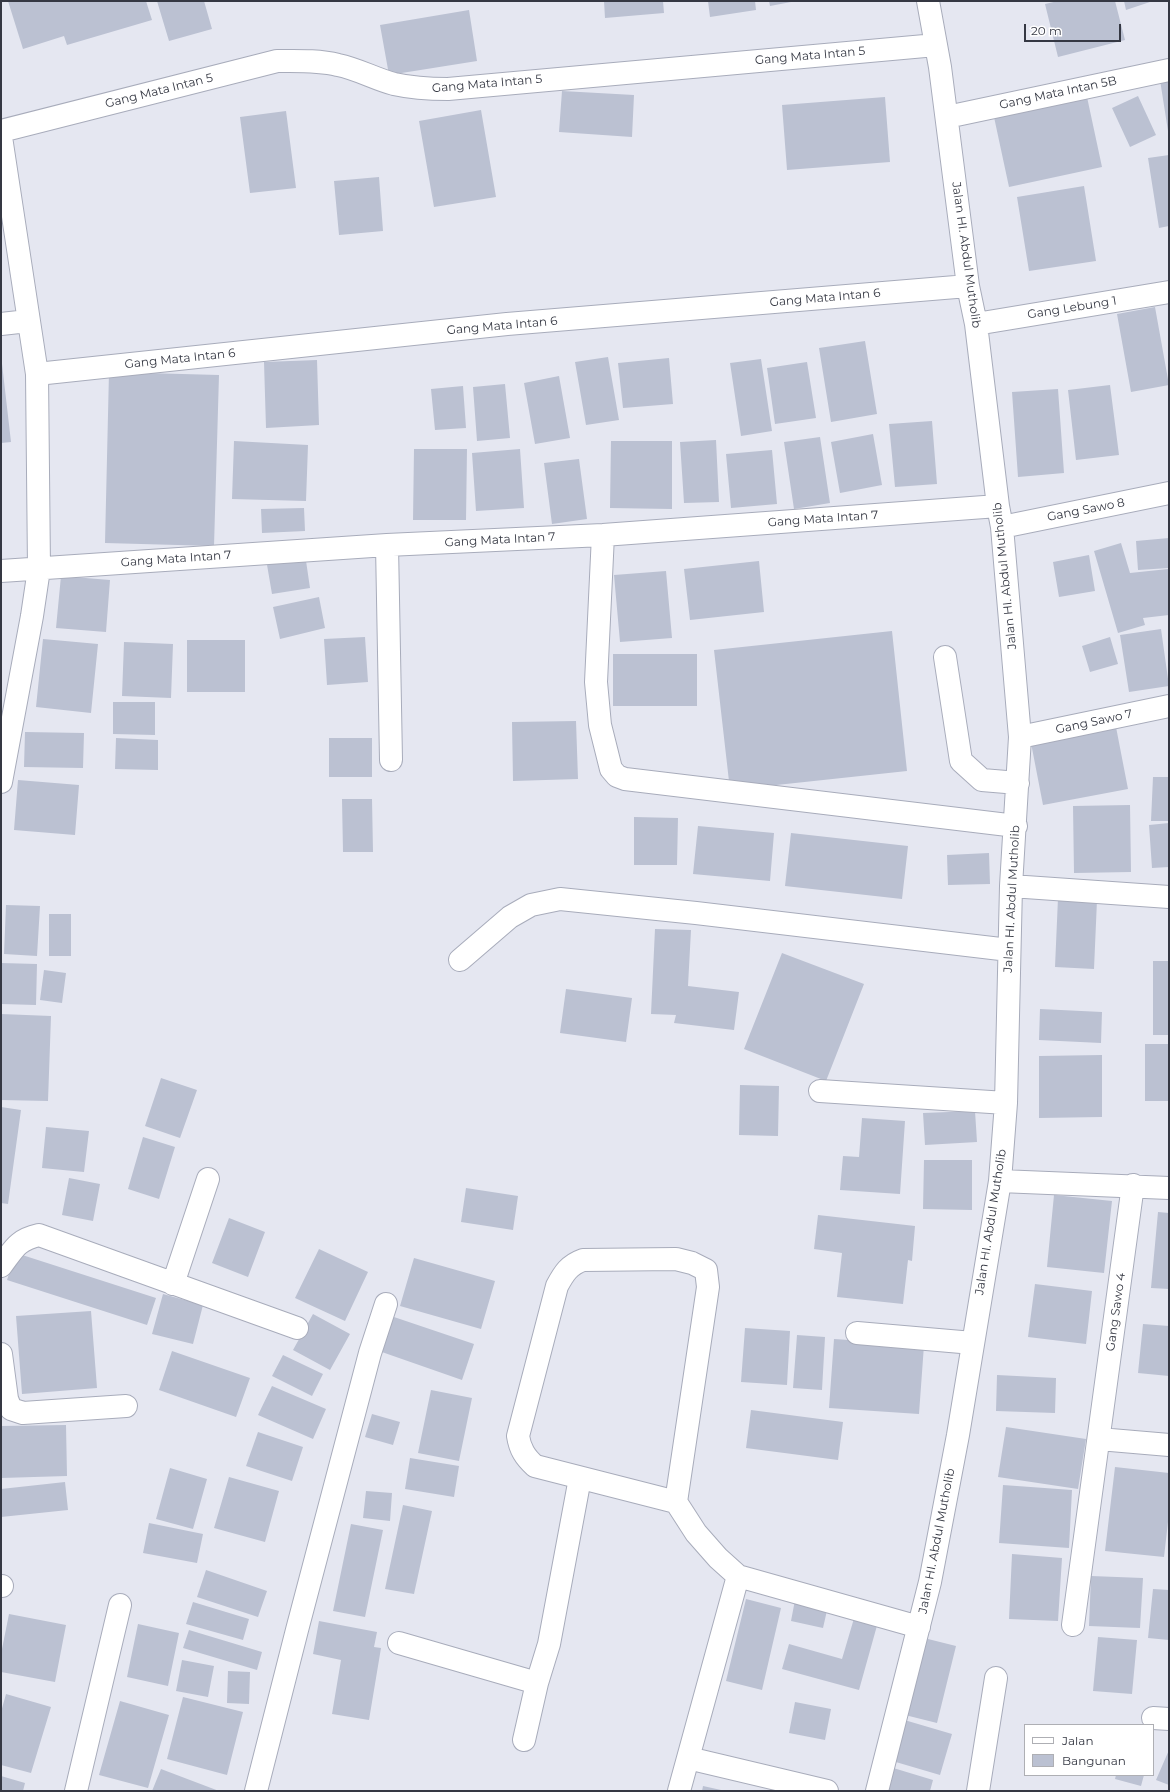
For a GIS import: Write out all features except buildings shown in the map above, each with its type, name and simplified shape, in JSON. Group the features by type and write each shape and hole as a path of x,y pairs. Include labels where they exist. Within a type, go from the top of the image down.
{"street":[{"name":"Jalan HI. Abdul Mutholib","path":"877,1791 932,1574 958,1435 1000,1181 1006,1103 1011,886 1016,826 1020,737 1000,516 976,324 968,286 946,116 928,1"},
{"name":"Gang Mata Intan 5","path":"1,131 277,62 314,62 337,64 392,83 426,89 448,89 936,45"},
{"name":"Gang Mata Intan 5B","path":"946,116 1169,70"},
{"path":"1,137 37,374 39,569 32,616 1,782"},
{"name":"Gang Mata Intan 6","path":"37,374 507,324 968,286"},
{"name":"Gang Lebung 1","path":"976,324 1169,292"},
{"path":"1,324 28,321"},
{"name":"Gang Sawo 8","path":"1000,516 1169,493"},
{"name":"Gang Mata Intan 7","path":"1,571 387,545 1000,516"},
{"path":"603,535 596,682 600,725 605,752 611,769 617,776 625,779 1016,826"},
{"path":"387,545 391,760"},
{"path":"945,657 961,762 982,780 1018,783"},
{"name":"Gang Sawo 7","path":"1020,737 1169,706"},
{"path":"1011,886 1169,897"},
{"path":"460,960 510,918 532,905 560,899 696,913 1009,950"},
{"path":"820,1091 1006,1103"},
{"path":"173,1284 208,1179"},
{"path":"1000,1181 1133,1185 1169,1188"},
{"name":"Gang Sawo 4","path":"1073,1626 1133,1185"},
{"path":"1,1266 17,1244 26,1238 39,1235 298,1328"},
{"path":"676,1502 535,1466 526,1458 520,1448 518,1436 557,1286 565,1271 574,1263 583,1260 676,1259 692,1263 706,1270 708,1287 676,1502 696,1533 718,1558 738,1576 919,1626"},
{"path":"256,1791 368,1361 386,1304"},
{"path":"857,1333 973,1343"},
{"path":"1,1354 7,1399 11,1409 23,1413 126,1406"},
{"path":"1099,1439 1169,1445"},
{"path":"524,1740 537,1683 549,1644 580,1478"},
{"path":"679,1791 738,1576"},
{"path":"76,1791 120,1605"},
{"path":"399,1643 537,1683"},
{"path":"978,1791 996,1678"},
{"path":"688,1758 827,1791"}]}
